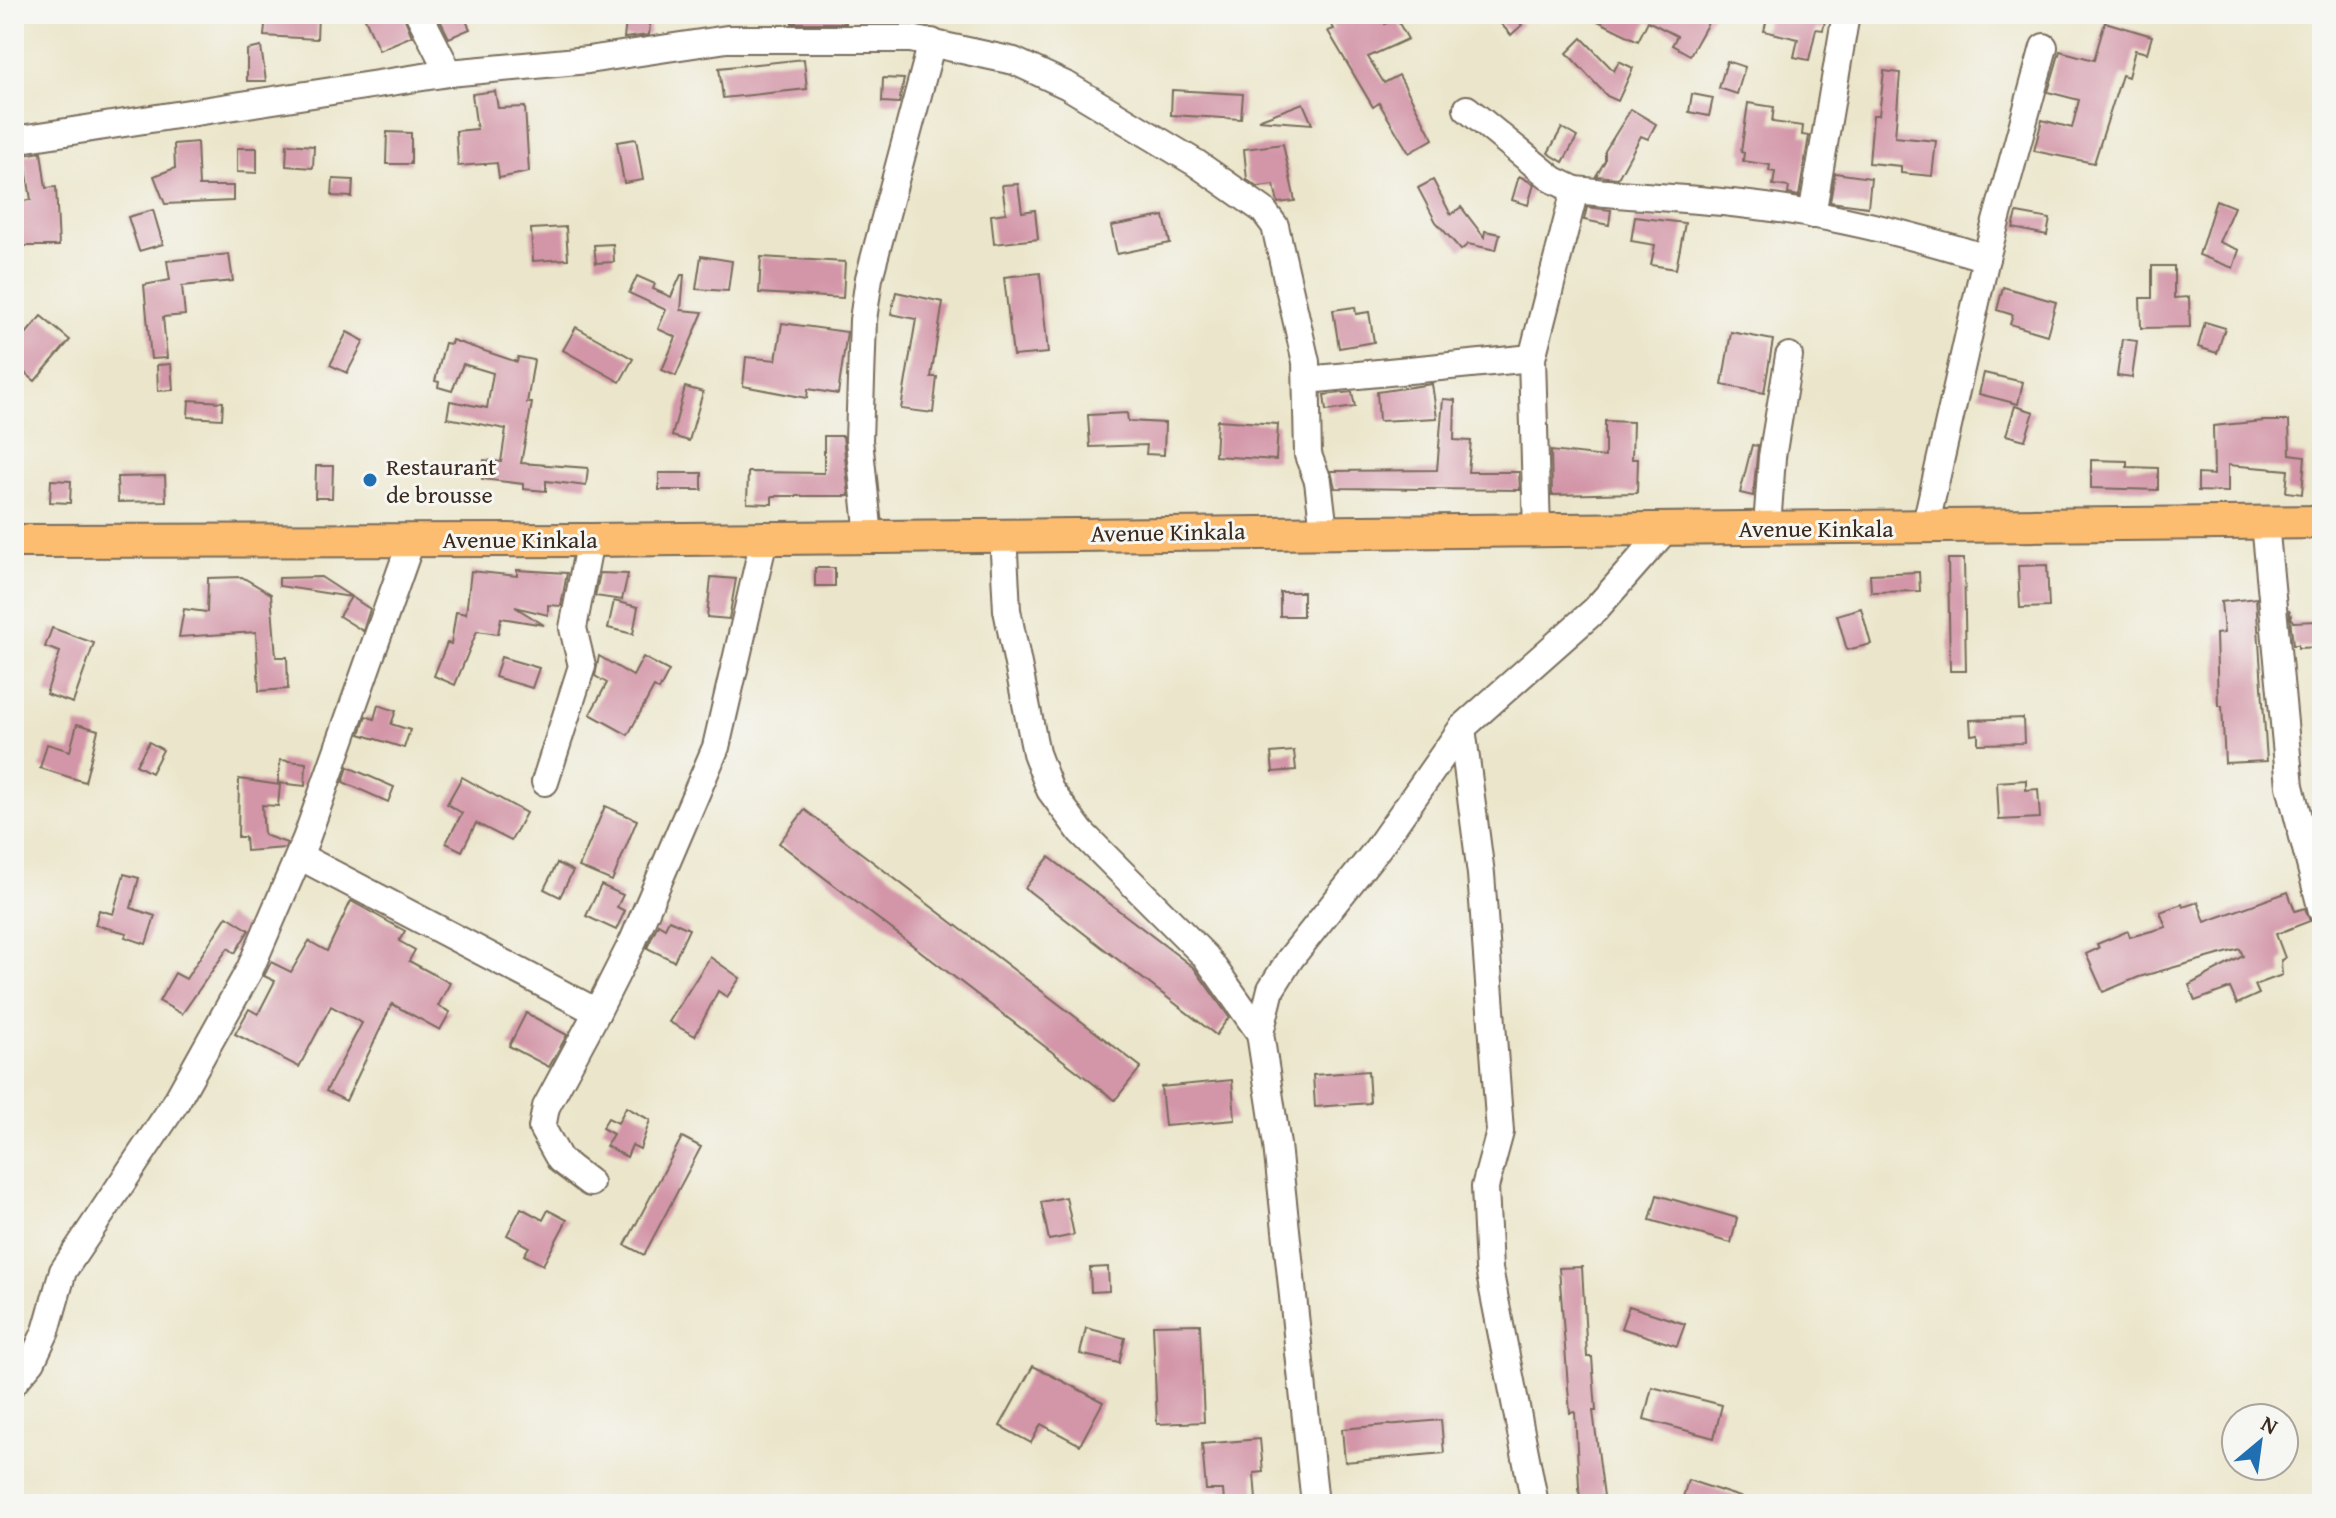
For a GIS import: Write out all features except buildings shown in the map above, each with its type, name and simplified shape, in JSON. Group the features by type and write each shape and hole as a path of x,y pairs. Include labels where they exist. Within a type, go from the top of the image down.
{"main road":[{"name":"Avenue Kinkala","path":"14,541 590,540 765,535 1537,531 1669,526 1925,528 2322,522"}],"street":[{"path":"419,14 449,73"},
{"path":"1812,215 1846,14"},
{"path":"14,140 449,73 588,60 729,26 932,42 1014,61 1068,86 1196,163 1263,210 1275,226 1306,362 1308,455 1318,481 1324,531"},
{"path":"869,536 859,440 863,320 869,278 932,42"},
{"path":"1925,528 1986,258 2044,47"},
{"path":"1467,109 1554,180 1575,190 1742,204 1812,215 1924,238 1986,258"},
{"path":"1537,531 1532,358 1575,190"},
{"path":"1767,527 1772,457 1789,356"},
{"path":"1307,380 1532,358"},
{"path":"2265,523 2290,786 2322,911"},
{"path":"1315,1504 1277,1145 1260,1033 1271,989 1290,959 1378,848 1462,728 1595,610 1669,526"},
{"path":"1003,534 1007,610 1036,753 1050,790 1081,832 1206,957 1260,1033"},
{"path":"590,1183 560,1160 542,1128 546,1107 633,941 716,747 765,535"},
{"path":"14,1382 32,1361 46,1331 63,1271 176,1102 250,969 299,856 412,539"},
{"path":"545,782 582,666 573,628 590,540"},
{"path":"1462,728 1481,874 1500,1132 1485,1187 1489,1269 1535,1504"},
{"path":"299,856 597,1012"}],"place":[{"name":"Restaurant de brousse","path":"370,480"}]}
